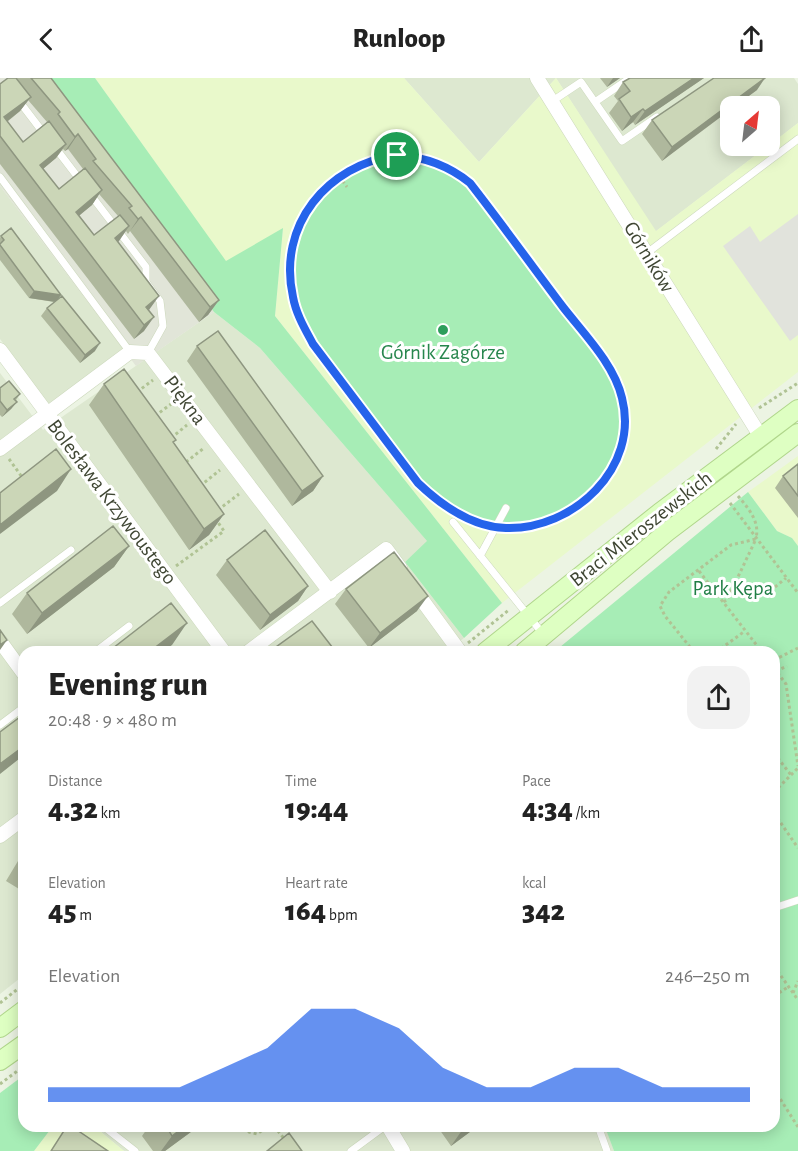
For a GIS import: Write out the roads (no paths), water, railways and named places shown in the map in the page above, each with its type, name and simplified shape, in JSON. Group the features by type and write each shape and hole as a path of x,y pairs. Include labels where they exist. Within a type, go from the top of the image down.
{"main road":[{"name":"Braci Mieroszewskich","path":"493,646 659,513 798,409"},
{"name":"Braci Mieroszewskich","path":"532,646 667,532 798,434"},
{"path":"0,1028 18,1014"},
{"path":"0,1062 18,1049"}],"street":[{"name":"Górników","path":"537,78 585,151 761,437"},
{"name":"Bolesława Krzywoustego","path":"0,351 220,646"},
{"path":"4,453 47,415 130,352 148,353"},
{"name":"Piękna","path":"148,353 330,592"},
{"path":"256,646 386,549 456,646"},
{"path":"0,641 18,666"},
{"path":"0,836 18,822"},
{"path":"390,1132 403,1151"}],"lane":[{"path":"595,102 630,78"},
{"path":"551,102 581,82 622,141 668,110"},
{"path":"16,97 146,267 146,282 160,301 163,326 148,353"},
{"path":"646,253 798,139"},
{"path":"0,177 130,352"},
{"path":"480,556 506,508"},
{"path":"453,522 544,636"},
{"path":"0,603 71,550"},
{"path":"103,646 129,626"},
{"path":"0,724 18,711"},
{"path":"780,906 798,900"},
{"path":"113,1132 135,1151"},
{"path":"351,1151 378,1132"},
{"path":"600,1132 607,1151"}],"place":[{"name":"Górnik Zagórze","path":"443,330"}],"park label":[{"name":"Park Kępa","path":"733,588"}]}
